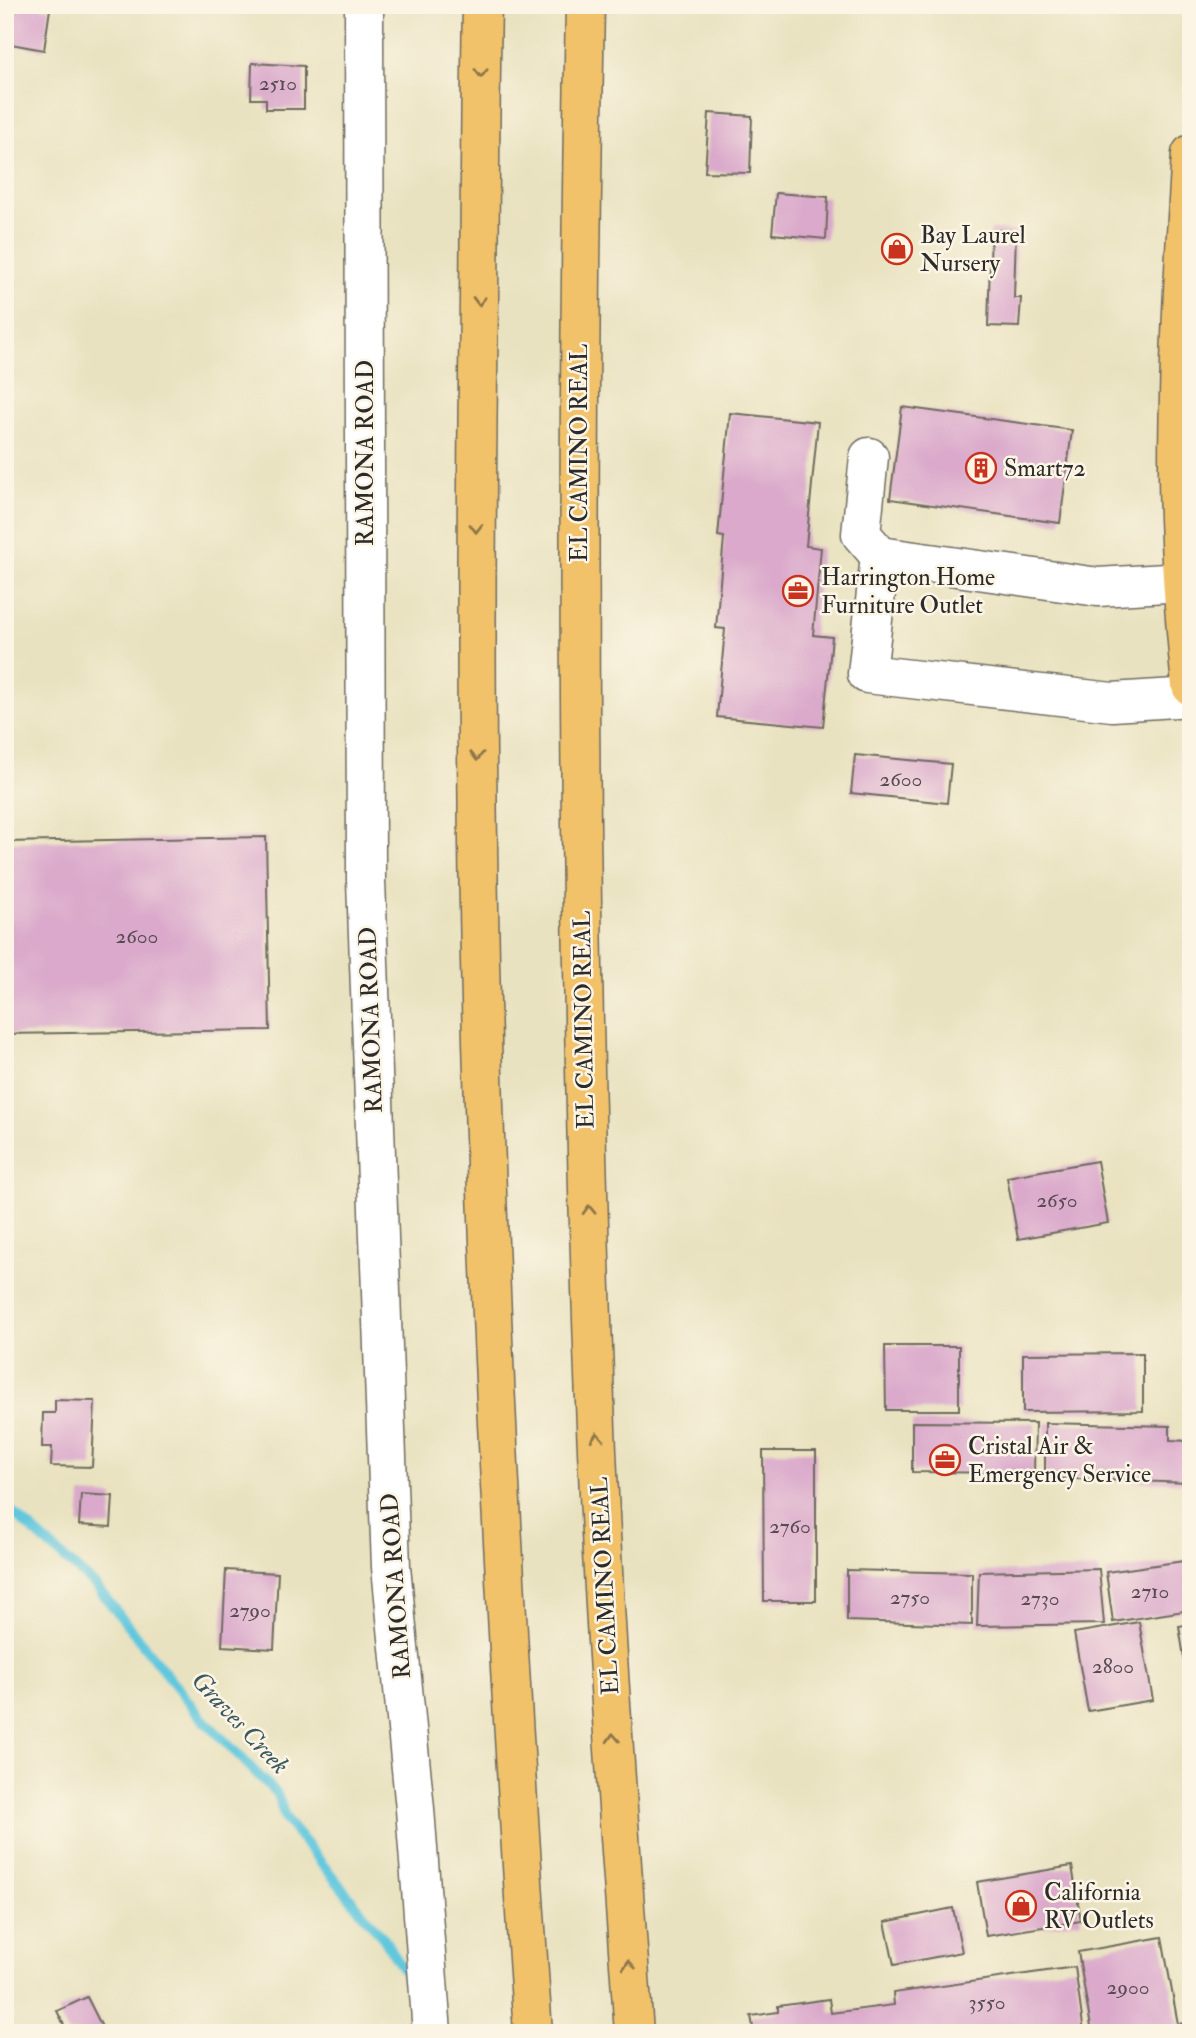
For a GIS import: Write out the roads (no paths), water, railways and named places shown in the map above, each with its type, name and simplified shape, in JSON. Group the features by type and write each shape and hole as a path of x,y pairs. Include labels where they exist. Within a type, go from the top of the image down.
{"main road":[{"path":"482,5 475,518 477,813 496,1401 515,1766 533,2033"},
{"name":"EL CAMINO REAL","path":"585,5 578,556 584,1068 595,1405 614,1759 634,2033"},
{"path":"1191,154 1178,469 1186,536 1183,582 1191,686"}],"street":[{"name":"RAMONA ROAD","path":"364,5 367,907 391,1567 415,1809 432,2033"},
{"path":"869,457 861,534 880,556 1098,587 1183,582"},
{"path":"880,556 867,674 1112,702 1191,697"}],"waterway":[{"name":"Graves Creek","path":"5,1506 97,1587 200,1716 277,1794 286,1820 384,1939 409,1979 411,1988"}],"place":[{"name":"Bay Laurel Nursery","path":"897,249"},
{"name":"Smart72","path":"981,468"},
{"name":"Harrington Home Furniture Outlet","path":"798,591"},
{"name":"Cristal Air & Emergency Service","path":"945,1460"},
{"name":"California RV Outlets","path":"1021,1906"}]}
